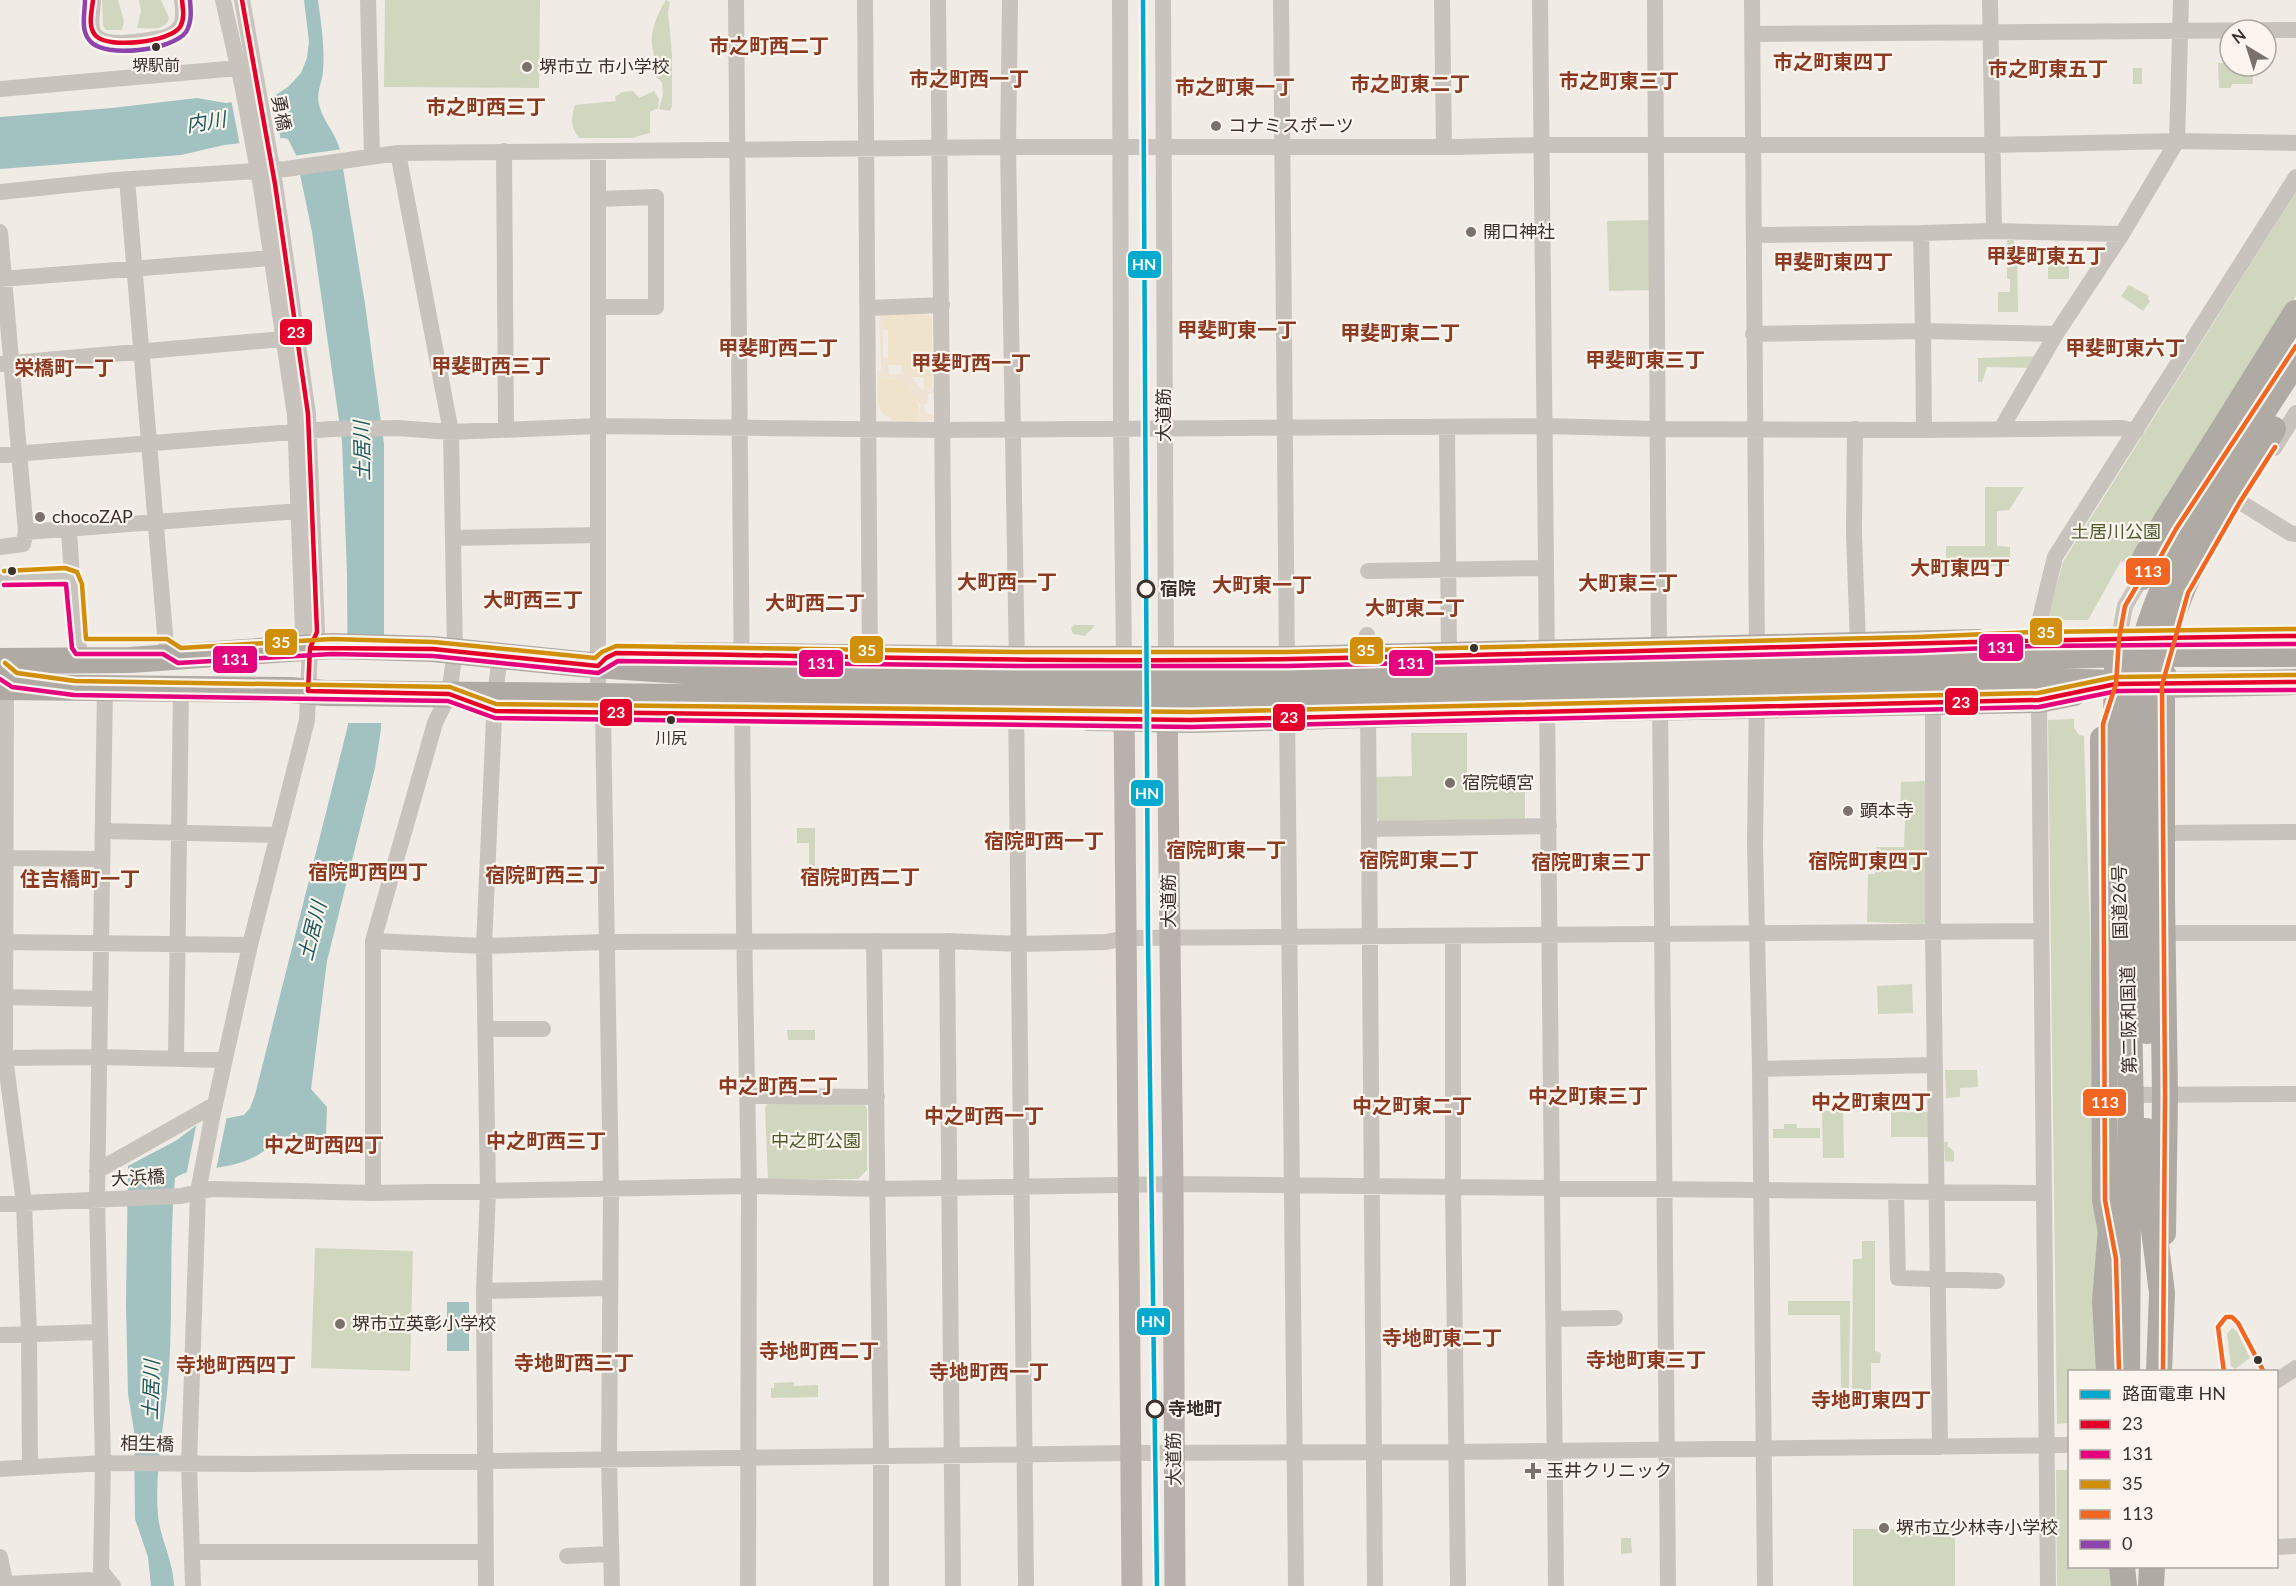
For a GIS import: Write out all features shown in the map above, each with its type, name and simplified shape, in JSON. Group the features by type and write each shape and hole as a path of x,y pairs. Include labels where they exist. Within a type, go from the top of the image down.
{"highway":[{"path":"2142,577 2145,558 2296,313"},
{"path":"2161,1370 2165,1095 2157,604 2193,527 2296,360"},
{"path":"2161,1370 2162,1293 2146,1150 2147,864 2159,664 2175,607 2208,535 2296,392"},
{"path":"1757,677 1858,645 1933,672 2039,700 2116,684 2208,638 2296,636"},
{"path":"1933,672 2035,639 2118,646 2159,664 2296,682"},
{"path":"0,645 80,654"},
{"path":"0,661 80,654 321,647 455,651 598,666 606,658 616,653 742,685 1124,690 1287,687 1449,664 1547,681 1933,672 2118,646"},
{"path":"2118,646 2116,684 2103,724 2112,1095 2105,1200 2116,1259 2119,1370"},
{"path":"2159,664 2296,654"},
{"name":"第二阪和国道","path":"2127,1370 2131,1119 2126,742 2159,664"},
{"name":"第二阪和国道","path":"2145,1370 2141,1085 2142,785 2147,724 2159,664"},
{"path":"2,690 105,697 601,705 870,665 945,688 1124,690 1287,687 1367,675 1547,681 1933,672 2116,684"},
{"name":"国道26号","path":"2112,1095 2121,875 2115,821 2116,684"},
{"path":"2,690 74,688 105,697"},
{"path":"2109,1370 2105,1301 2117,1149 2113,870 2115,821"},
{"path":"2138,1370 2139,1196 2163,1160"},
{"path":"2124,1568 2125,1586"},
{"path":"2145,1568 2146,1586"},
{"path":"2153,1586 2154,1568"}],"main road":[{"name":"大道筋","path":"1167,689 1175,1586"},
{"path":"1124,690 1132,1586"}],"street":[{"path":"93,0 93,32 97,38 108,43 170,36 179,28 183,20 182,0"},
{"path":"223,0 247,75"},
{"path":"242,0 247,75"},
{"path":"368,0 372,156"},
{"path":"736,0 738,427 749,1186 748,1586"},
{"path":"865,0 870,665"},
{"path":"938,0 945,688"},
{"path":"1010,0 1008,147 1017,689 1026,1586"},
{"path":"1120,0 1124,690"},
{"name":"大道筋","path":"1163,0 1167,689"},
{"path":"1281,0 1296,1586"},
{"path":"1442,0 1444,147"},
{"path":"1540,0 1556,1586"},
{"path":"1655,0 1668,1586"},
{"path":"1752,0 1757,677 1756,933 1760,1069 1765,1586"},
{"path":"1990,0 1994,231"},
{"path":"2001,429 2056,334 2122,234 2177,141 2181,0"},
{"path":"1753,34 2296,30"},
{"path":"0,89 247,75"},
{"name":"勇橋","path":"247,75 268,164"},
{"path":"0,192 398,153 1008,147 1992,145 2177,141 2296,143"},
{"path":"504,152 506,430"},
{"path":"598,152 598,666 601,705 611,1189 609,1460 612,1586"},
{"path":"373,1193 373,941 435,723 445,701 455,651 452,432 398,153"},
{"path":"268,164 271,258 282,339 303,433 299,511 303,632 321,647"},
{"path":"194,1586 189,1464 198,1192 213,1112 250,945 307,720 316,700 321,647 317,632 303,433 268,164"},
{"path":"2035,639 2055,557 2296,177"},
{"path":"127,179 156,523 172,651"},
{"path":"598,199 656,197 656,307 599,307"},
{"path":"1754,235 1994,231 2122,234"},
{"path":"0,232 6,363 19,454 25,538"},
{"path":"1922,233 1924,430"},
{"path":"2,279 271,258"},
{"path":"869,308 942,305"},
{"path":"1753,334 1923,331 2056,334"},
{"path":"6,363 282,339"},
{"path":"2118,646 2125,606 2142,577 2157,562 2176,529 2296,346"},
{"path":"2159,664 2188,593 2240,502 2295,419"},
{"path":"0,456 331,429 397,428 452,432 598,426 941,430 1545,426 1658,429 1924,430 2122,428 2136,431"},
{"path":"1447,427 1449,664"},
{"path":"1855,429 1854,534 1858,645"},
{"path":"2240,502 2290,533 2296,534"},
{"path":"0,546 25,538 69,530 299,511"},
{"path":"69,530 72,578 75,585 76,631 80,654"},
{"path":"453,538 598,536"},
{"path":"1368,571 1544,568"},
{"path":"0,579 65,575 72,578"},
{"path":"486,1586 484,1291 488,1191 484,946 495,702 500,656"},
{"path":"1933,672 1934,1065 1938,1192 1940,1447"},
{"path":"1367,675 1375,1586"},
{"path":"2,690 7,858 2,942 6,997 3,1057 24,1203 29,1334 30,1467"},
{"path":"105,697 97,1200 103,1463 101,1571 113,1586"},
{"path":"176,1058 181,698"},
{"path":"2039,700 2048,1586"},
{"path":"1369,829 1549,826"},
{"path":"103,831 278,835"},
{"path":"2162,834 2296,832"},
{"path":"7,858 102,860"},
{"path":"373,941 484,946 605,942 947,941 1020,944 1106,942 1125,938 2040,931"},
{"path":"2163,933 2296,933"},
{"path":"1453,937 1453,1187 1458,1586"},
{"path":"874,941 882,1456 881,1586"},
{"path":"947,941 953,1586"},
{"path":"2,942 250,945"},
{"path":"6,997 100,999"},
{"path":"486,1029 543,1029"},
{"path":"3,1057 224,1060"},
{"path":"1760,1069 1934,1065"},
{"path":"2112,1095 2296,1095"},
{"path":"748,1096 877,1097"},
{"path":"97,1171 213,1112"},
{"name":"大浜橋","path":"0,1204 181,1196 211,1189 373,1193 749,1186 878,1189 1173,1185 2044,1193"},
{"path":"1896,1192 1898,1278 1997,1281"},
{"path":"484,1291 609,1288"},
{"path":"1553,1318 1615,1318"},
{"path":"0,1335 100,1332"},
{"path":"2278,1380 2296,1368"},
{"name":"相生橋","path":"0,1469 103,1463 2068,1445"},
{"path":"2278,1547 2296,1546"},
{"path":"192,1552 485,1552"},
{"path":"567,1556 611,1554"},
{"path":"0,1557 5,1585 90,1580 105,1586"}],"green space":[{"path":"102,0 118,0 124,21 122,30 106,30 103,26"},
{"path":"139,0 161,0 169,18 167,22 156,28 137,28 141,11"},
{"path":"385,0 540,0 539,88 384,87"},
{"path":"666,0 670,2 668,13 672,54 672,106 670,111 659,109 663,95 662,82 653,74 655,63 652,34"},
{"path":"2133,68 2142,68 2142,84 2133,84"},
{"path":"2219,78 2253,78 2253,84 2232,84 2231,88 2219,88"},
{"path":"633,91 639,98 654,91 659,99 658,108 650,112 650,133 632,138 579,138 572,122 575,105 616,101 615,97 622,92"},
{"name":"土居川公園","path":"2296,192 2296,296 2129,565 2121,561 2088,620 2047,620 2063,562"},
{"path":"1649,220 1651,290 1609,291 1607,221"},
{"path":"2007,240 2014,240 2014,247 2017,248 2018,312 1998,312 1998,292 2010,292 2010,279 2007,279"},
{"path":"2048,265 2069,265 2069,279 2048,279"},
{"path":"2129,285 2149,296 2150,301 2143,311 2121,296"},
{"path":"2039,356 2032,368 1987,367 1982,382 1978,382 1978,358"},
{"path":"1985,487 2024,487 2009,510 1997,511 1997,546 2010,547 2010,566 1946,566 1946,546 1985,546"},
{"path":"1074,625 1095,625 1085,636 1073,634 1071,628"},
{"path":"2074,719 2074,728 2079,735 2084,736 2103,1370 2068,1370 2068,1423 2057,1424 2048,720"},
{"name":"宿院頓宮","path":"1411,733 1467,733 1467,780 1525,779 1525,819 1379,821 1375,816 1374,777 1412,776"},
{"path":"1926,781 1927,921 1923,924 1867,922 1868,874 1875,874 1876,847 1904,847 1905,819 1900,819 1901,782"},
{"path":"797,828 815,828 815,868 809,868 809,843 797,843"},
{"path":"1912,984 1913,1013 1878,1014 1877,986"},
{"path":"787,1030 815,1030 815,1040 788,1040"},
{"path":"1945,1070 1977,1070 1978,1087 1960,1088 1960,1097 1946,1098"},
{"name":"中之町公園","path":"768,1103 863,1103 867,1108 867,1170 858,1179 768,1180 765,1108"},
{"path":"1822,1111 1843,1111 1844,1158 1823,1158"},
{"path":"1891,1112 1931,1112 1931,1137 1891,1137"},
{"path":"1784,1124 1797,1124 1797,1128 1820,1128 1820,1138 1773,1138 1773,1129 1784,1129"},
{"path":"1944,1142 1948,1142 1947,1146 1954,1151 1954,1162 1945,1161"},
{"path":"1862,1241 1875,1241 1875,1351 1881,1353 1880,1363 1871,1363 1871,1394 1852,1394 1853,1259 1862,1259"},
{"path":"315,1248 413,1251 410,1371 311,1368"},
{"path":"1788,1301 1850,1301 1849,1388 1841,1388 1840,1315 1788,1315"},
{"path":"2232,1328 2237,1331 2250,1358 2235,1369 2231,1366 2227,1334"},
{"path":"794,1382 794,1386 818,1385 818,1397 771,1398 771,1388 774,1388 774,1383"},
{"path":"2056,1470 2068,1470 2068,1568 2111,1568 2111,1586 2057,1586"},
{"path":"1853,1529 1955,1529 1955,1586 1853,1586"},
{"path":"1621,1538 1631,1538 1632,1553 1621,1554"}],"sand":[{"path":"926,313 932,318 932,388 924,389 923,377 911,377 902,365 888,365 888,330 883,329 883,318 886,314"},
{"path":"878,377 897,380 910,388 918,402 919,421 891,421 891,418 882,412 878,402"}],"shaded area":[{"path":"879,313 886,314 883,318 883,357 887,358 889,374 901,374 902,365 921,389 936,388 936,392 928,394 927,402 929,403 924,404 925,413 936,415 931,420 919,421 920,404 905,385 893,378 878,377 878,370 881,370"}],"water":[{"path":"304,0 318,0 323,53 319,103 340,150 365,304 384,444 384,634 381,729 375,768 327,961 311,1089 327,1107 326,1135 276,1140 251,1159 223,1167 188,1172 175,1178 168,1388 157,1497 159,1524 174,1586 151,1586 148,1557 135,1519 134,1431 128,1394 126,1305 128,1166 177,1140 198,1124 244,1115 250,1108 255,1095 348,725 347,574 342,441 312,232 296,155 288,139 224,145 181,155 0,169 0,117 197,98 226,103 274,96 288,87 301,73 307,58 309,42"},
{"path":"447,1302 469,1302 469,1351 447,1351"}],"pier":[{"path":"272,94 281,141 240,146 231,99"},
{"path":"343,149 346,167 297,174 293,156"},
{"path":"344,635 387,636 385,723 345,723"},
{"path":"227,1116 216,1170 186,1176 197,1121"}],"tram line":[{"name":"HN","path":"1143,0 1148,938 1157,1586"}],"transit line":[{"name":"0","path":"85,0 84,27 90,41 98,47 124,51 154,48 179,38 186,32 189,24 190,0"},
{"name":"23","path":"93,0 91,24 96,36 103,40 126,43 152,40 174,32 183,21 182,0"},
{"name":"23","path":"242,0 275,184 308,414 317,632 310,648 308,691 449,694 495,711 1191,720 2039,700 2116,684 2296,682"},
{"name":"113","path":"2119,1370 2116,1259 2105,1200 2103,724 2116,684 2119,639 2125,606 2142,577 2157,563 2176,529 2296,346"},
{"name":"113","path":"2163,1370 2165,1095 2162,685 2188,593 2240,502 2275,447"},
{"name":"35","path":"4,571 65,568 77,572 82,584 86,639 167,639 181,648 332,639 434,642 595,658 616,646 1017,652 1287,652 1917,637 2035,632 2296,629"},
{"name":"131","path":"4,585 66,584 72,648 76,654 163,654 178,663 332,654 433,656 598,673 618,661 1017,666 1287,666 1917,651 2035,646 2296,644"},
{"name":"23","path":"310,648 433,649 598,666 606,658 616,653 1038,660 1207,660 2296,636"},
{"name":"35","path":"5,663 17,673 75,681 450,687 496,704 1191,712 2038,693 2115,677 2296,675"},
{"name":"131","path":"0,679 12,687 74,695 448,701 495,718 1191,727 2039,707 2117,691 2296,690"},
{"name":"113","path":"2224,1370 2218,1327 2226,1317 2232,1317 2238,1323 2263,1370"}],"place":[{"name":"堺駅前","path":"156,47"},
{"name":"堺市立 市小学校","path":"527,67"},
{"name":"コナミスポーツ","path":"1216,126"},
{"name":"開口神社","path":"1471,232"},
{"name":"chocoZAP","path":"40,517"},
{"name":"宿院","path":"1146,589"},
{"name":"川尻","path":"671,720"},
{"name":"宿院頓宮","path":"1450,783"},
{"name":"顕本寺","path":"1848,811"},
{"name":"堺市立英彰小学校","path":"340,1324"},
{"name":"寺地町","path":"1155,1409"},
{"name":"玉井クリニック","path":"1533,1471"},
{"name":"堺市立少林寺小学校","path":"1884,1528"}],"district":[{"name":"市之町西二丁","path":"769,46"},
{"name":"市之町東四丁","path":"1833,62"},
{"name":"市之町東五丁","path":"2048,69"},
{"name":"市之町西一丁","path":"969,79"},
{"name":"市之町東三丁","path":"1619,81"},
{"name":"市之町東二丁","path":"1410,84"},
{"name":"市之町東一丁","path":"1235,87"},
{"name":"市之町西三丁","path":"486,107"},
{"name":"甲斐町東五丁","path":"2046,256"},
{"name":"甲斐町東四丁","path":"1833,262"},
{"name":"甲斐町東一丁","path":"1237,330"},
{"name":"甲斐町東二丁","path":"1400,333"},
{"name":"甲斐町西二丁","path":"778,348"},
{"name":"甲斐町東六丁","path":"2125,348"},
{"name":"甲斐町東三丁","path":"1645,360"},
{"name":"甲斐町西一丁","path":"971,363"},
{"name":"甲斐町西三丁","path":"491,366"},
{"name":"栄橋町一丁","path":"64,368"},
{"name":"大町東四丁","path":"1960,568"},
{"name":"大町西一丁","path":"1007,582"},
{"name":"大町東三丁","path":"1628,583"},
{"name":"大町東一丁","path":"1262,585"},
{"name":"大町西三丁","path":"533,600"},
{"name":"大町西二丁","path":"815,603"},
{"name":"大町東二丁","path":"1415,608"},
{"name":"宿院町西一丁","path":"1044,841"},
{"name":"宿院町東一丁","path":"1226,850"},
{"name":"宿院町東二丁","path":"1419,860"},
{"name":"宿院町東四丁","path":"1868,861"},
{"name":"宿院町東三丁","path":"1591,862"},
{"name":"宿院町西四丁","path":"368,872"},
{"name":"宿院町西三丁","path":"545,875"},
{"name":"宿院町西二丁","path":"860,877"},
{"name":"住吉橋町一丁","path":"80,879"},
{"name":"中之町西二丁","path":"778,1086"},
{"name":"中之町東三丁","path":"1588,1096"},
{"name":"中之町東四丁","path":"1871,1102"},
{"name":"中之町東二丁","path":"1412,1106"},
{"name":"中之町西一丁","path":"984,1116"},
{"name":"中之町西三丁","path":"546,1141"},
{"name":"中之町西四丁","path":"324,1145"},
{"name":"寺地町東二丁","path":"1442,1338"},
{"name":"寺地町西二丁","path":"819,1351"},
{"name":"寺地町東三丁","path":"1646,1360"},
{"name":"寺地町西三丁","path":"574,1363"},
{"name":"寺地町西四丁","path":"236,1365"},
{"name":"寺地町西一丁","path":"989,1372"},
{"name":"寺地町東四丁","path":"1871,1400"}],"water label":[{"name":"内川","path":"206,122"},
{"name":"土居川","path":"362,451"},
{"name":"土居川","path":"312,931"},
{"name":"土居川","path":"151,1390"}]}
